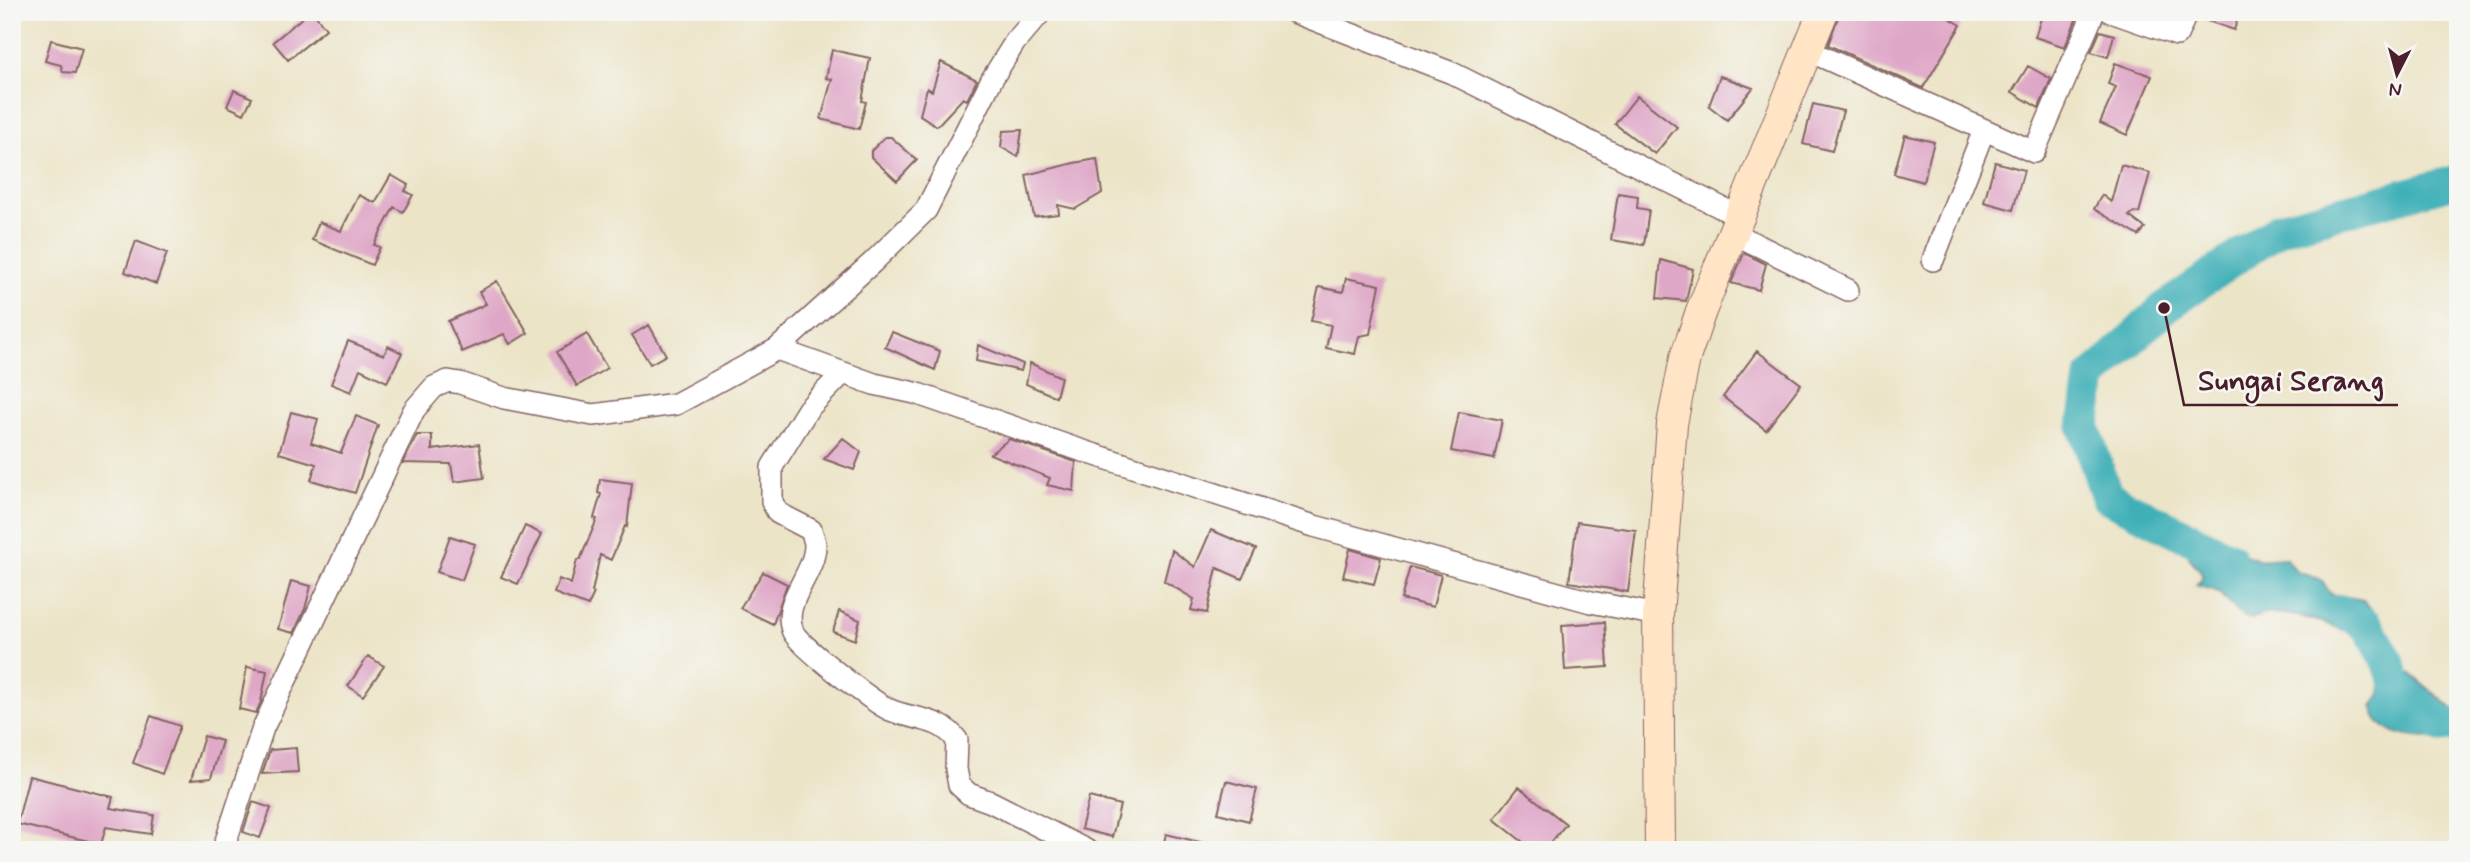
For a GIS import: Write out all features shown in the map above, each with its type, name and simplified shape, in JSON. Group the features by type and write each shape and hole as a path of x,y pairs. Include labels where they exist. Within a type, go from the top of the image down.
{"street":[{"path":"223,850 263,728 414,410 434,387 453,381 504,398 593,415 676,404 777,349 926,210 992,79 1015,42 1041,12"},
{"path":"1294,12 1452,73 1737,225 1848,290"},
{"path":"1660,850 1658,615 1674,411 1685,358 1701,311 1823,12"},
{"path":"1807,50 2034,152 2094,12"},
{"path":"2111,12 2177,35 2187,12"},
{"path":"1933,260 1984,130"},
{"path":"777,349 874,384 915,394 1314,526 1591,602 1658,615"},
{"path":"844,373 808,409 772,467 772,502 778,513 811,530 816,544 809,570 792,607 790,622 794,635 840,676 889,709 942,725 952,733 957,740 956,769 959,785 969,794 991,802 1086,850"}],"water":[{"path":"2197,524 2240,553 2260,560 2286,558 2297,572 2320,579 2331,594 2363,600 2385,625 2372,642 2458,713 2458,735 2416,737 2385,728 2378,721 2372,706 2381,694 2378,667 2369,648 2357,637 2303,617 2276,613 2251,619 2241,615 2217,591 2196,585 2203,578 2188,556 2191,546 2185,525 2200,539"}],"building":[{"path":"309,12 313,12 326,29 288,60 273,42"},
{"path":"1840,12 1939,12 1961,25 1923,88 1828,45"},
{"path":"2043,12 2070,12 2078,15 2065,47 2035,37"},
{"path":"2200,12 2240,12 2234,30 2199,18"},
{"path":"2100,31 2114,35 2108,57 2091,52"},
{"path":"51,40 82,48 75,73 63,72 61,65 45,61"},
{"path":"832,50 870,58 862,101 866,102 859,129 821,119 832,79 826,78"},
{"path":"941,62 977,80 967,100 963,98 937,126 920,115 927,88 932,91"},
{"path":"2115,63 2152,76 2127,135 2100,123 2116,87 2108,84"},
{"path":"2028,66 2051,79 2039,108 2012,92"},
{"path":"1720,76 1753,88 1727,120 1709,106"},
{"path":"234,90 252,98 244,114 227,106"},
{"path":"1637,96 1677,127 1655,154 1615,124"},
{"path":"1813,104 1843,111 1832,151 1803,144"},
{"path":"1022,130 1018,157 1001,147 1003,131"},
{"path":"1905,135 1934,142 1923,182 1894,174"},
{"path":"885,137 891,137 917,160 897,181 871,157 871,151"},
{"path":"1097,159 1102,193 1075,209 1058,205 1059,214 1034,217 1026,175"},
{"path":"1995,162 2024,170 2013,210 1984,202"},
{"path":"2121,165 2150,173 2139,213 2134,212 2129,216 2145,228 2139,236 2094,209 2102,195 2111,202"},
{"path":"391,175 408,185 405,191 413,195 403,212 394,207 374,245 380,247 372,265 312,240 319,222 341,231 359,195 375,203"},
{"path":"1618,193 1638,196 1637,208 1649,210 1644,245 1611,240"},
{"path":"136,241 167,253 156,284 125,272"},
{"path":"1744,253 1766,264 1759,290 1731,283"},
{"path":"1661,260 1693,269 1686,301 1657,298"},
{"path":"1346,278 1380,285 1370,334 1359,336 1355,354 1326,348 1331,325 1311,321 1319,287 1343,292"},
{"path":"497,281 528,333 510,344 504,334 462,352 448,321 486,304 479,292"},
{"path":"649,325 666,355 650,364 632,335"},
{"path":"892,332 940,351 935,370 885,347"},
{"path":"587,334 607,368 577,386 557,352"},
{"path":"348,341 384,355 388,346 402,353 387,382 360,369 351,392 331,384"},
{"path":"978,345 1023,364 1021,371 976,361"},
{"path":"1757,351 1801,384 1766,430 1723,397"},
{"path":"1030,363 1061,377 1056,397 1026,384"},
{"path":"291,412 318,419 311,443 341,453 356,416 378,425 355,493 311,480 316,464 279,453"},
{"path":"1459,412 1502,420 1494,459 1451,451"},
{"path":"417,435 432,435 432,450 479,444 484,478 454,482 451,464 403,463"},
{"path":"843,438 861,452 854,470 824,459"},
{"path":"1009,439 1076,462 1074,491 1047,485 1050,478 990,454"},
{"path":"600,479 632,483 627,527 625,526 611,560 600,555 592,592 594,593 588,606 554,593 559,579 571,584 577,560 580,560 597,519 594,518 601,494 598,493"},
{"path":"1577,522 1636,530 1628,592 1569,582"},
{"path":"525,526 542,534 518,584 501,577"},
{"path":"1211,530 1256,549 1242,579 1217,568 1207,613 1191,610 1194,599 1164,581 1172,550 1195,567"},
{"path":"450,536 475,544 462,580 437,572"},
{"path":"1350,549 1381,558 1374,584 1343,577"},
{"path":"1410,567 1441,575 1433,607 1401,599"},
{"path":"763,572 787,584 773,624 740,608"},
{"path":"291,581 311,586 305,609 294,633 278,629"},
{"path":"839,611 860,620 855,640 833,632"},
{"path":"1605,622 1608,667 1565,670 1562,625"},
{"path":"368,656 384,666 363,696 348,686"},
{"path":"247,667 267,671 256,713 239,709"},
{"path":"151,716 180,726 162,774 133,763"},
{"path":"204,736 222,741 211,778 191,780"},
{"path":"296,748 298,772 262,774 270,750"},
{"path":"29,776 113,797 110,808 154,815 151,834 106,827 101,844 17,824"},
{"path":"1226,781 1257,789 1249,821 1218,813"},
{"path":"1519,787 1566,824 1545,850 1533,850 1494,819"},
{"path":"1089,797 1120,805 1112,837 1081,829"},
{"path":"253,802 271,808 260,838 243,832"},
{"path":"1166,834 1208,844 1208,850 1162,850"}],"waterway":[{"path":"2229,557 2107,497 2084,427 2091,378 2164,308 2280,228 2458,181"},
{"path":"2341,611 2367,625 2388,661 2405,709 2441,726 2458,724"}],"place":[{"name":"Sungai Serang","path":"2164,308"}]}
